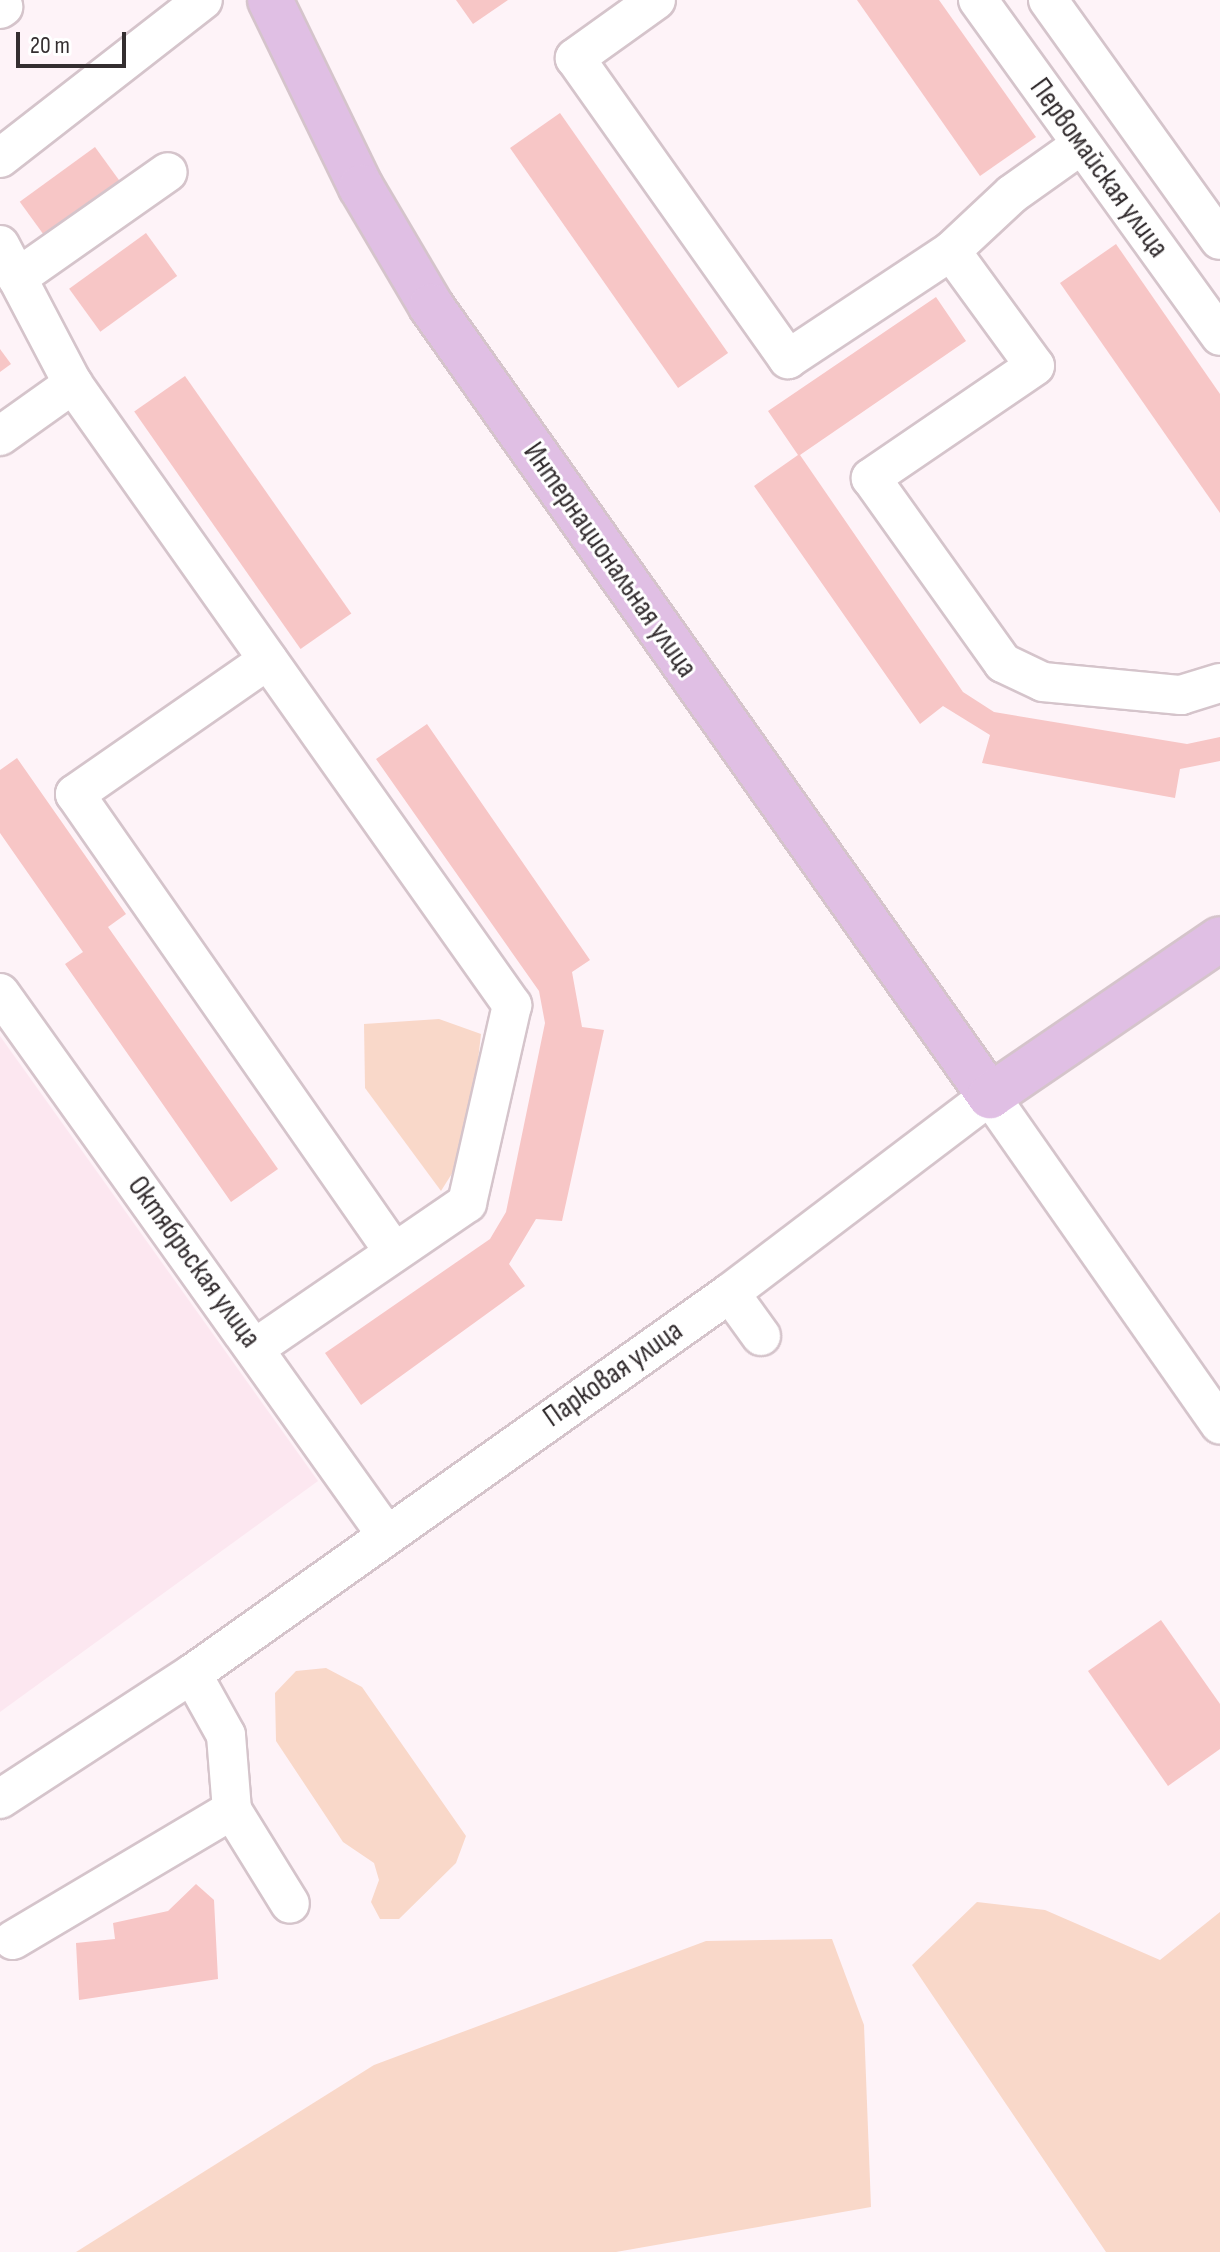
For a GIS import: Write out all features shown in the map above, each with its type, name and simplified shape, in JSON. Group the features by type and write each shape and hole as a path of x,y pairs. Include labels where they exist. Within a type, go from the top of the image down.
{"main road":[{"name":"Интернациональная улица","path":"270,0 361,187 431,306 990,1096"},
{"name":"Парковая улица","path":"990,1096 1220,939"}],"street":[{"path":"0,158 203,0"},
{"path":"656,0 575,58 788,359 951,251 1012,194 1081,145"},
{"name":"Первомайская улица","path":"978,0 1220,336"},
{"name":"Первомайская улица","path":"1048,0 1220,240"},
{"path":"168,172 4,254 73,384 512,1005 467,1203 255,1348"},
{"path":"951,251 1035,366 871,478 1003,663 1043,682 1181,695 1220,683"},
{"path":"0,436 73,384"},
{"path":"268,660 75,794 394,1252"},
{"name":"Октябрьская улица","path":"0,993 385,1533"},
{"path":"990,1096 1220,1424"},
{"name":"Парковая улица","path":"0,1799 192,1674 385,1533 730,1293 990,1096"},
{"path":"730,1293 761,1336"},
{"path":"192,1674 226,1735 232,1810 290,1904"},
{"path":"13,1940 232,1810"}],"shaded area":[{"path":"439,1019 481,1034 468,1148 441,1191 365,1088 364,1024"},
{"path":"0,1036 318,1481 0,1712"},
{"path":"326,1668 362,1687 466,1836 456,1863 399,1919 380,1919 371,1902 379,1880 374,1863 343,1842 276,1741 275,1693 296,1671"},
{"path":"977,1902 1045,1910 1160,1960 1220,1912 1220,2252 1106,2252 912,1965"},
{"path":"832,1939 864,2025 871,2207 616,2252 76,2252 374,2065 706,1941"}],"building":[{"path":"456,0 508,0 473,24"},
{"path":"857,0 939,0 1036,137 980,176"},
{"path":"560,113 728,353 678,388 510,148"},
{"path":"95,147 122,184 47,239 20,202"},
{"path":"146,233 177,276 100,332 69,289"},
{"path":"1116,244 1220,394 1220,513 1060,283"},
{"path":"936,297 966,341 800,455 963,692 994,712 1187,744 1220,737 1220,761 1180,769 1175,798 982,763 990,735 943,706 920,724 754,486 798,455 768,411"},
{"path":"0,349 11,364 0,372"},
{"path":"185,376 351,614 301,649 134,412"},
{"path":"427,724 590,960 572,972 582,1027 604,1030 562,1221 536,1219 509,1264 525,1286 361,1405 325,1353 490,1239 506,1212 545,1023 539,991 376,759"},
{"path":"17,758 126,914 108,927 278,1169 231,1202 65,964 83,952 0,833 0,770"},
{"path":"1161,1620 1220,1704 1220,1749 1168,1786 1088,1671"},
{"path":"196,1884 214,1900 218,1979 79,2000 76,1943 115,1939 113,1923 168,1911"}]}
